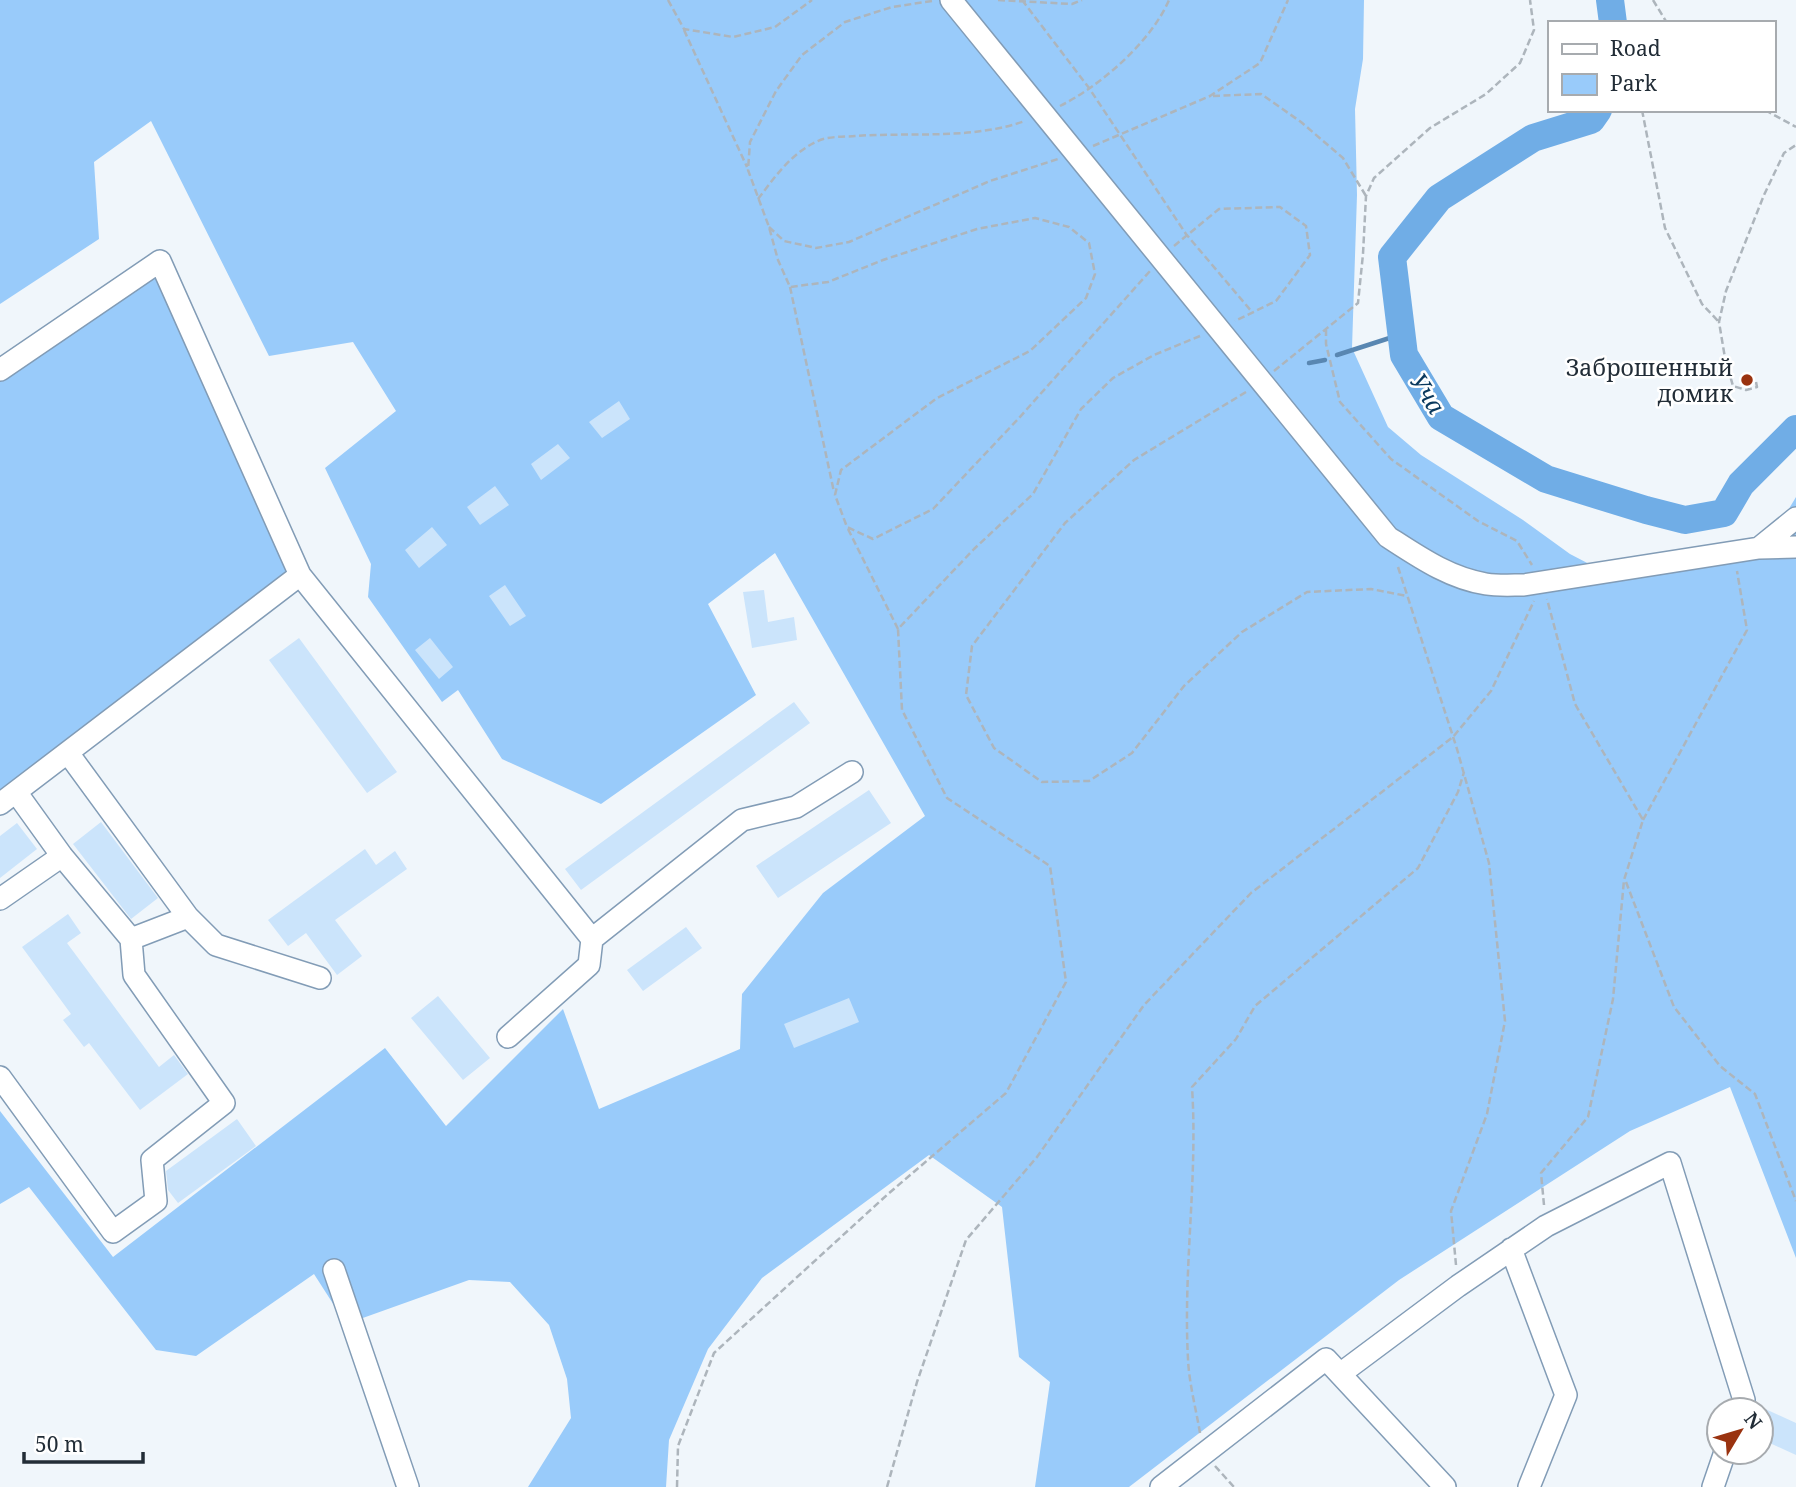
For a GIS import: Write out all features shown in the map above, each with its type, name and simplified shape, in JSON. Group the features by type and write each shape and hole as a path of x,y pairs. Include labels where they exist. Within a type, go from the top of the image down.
{"lane":[{"path":"951,0 1388,537 1418,557 1453,576 1488,585 1524,585 1759,548 1796,547"},
{"path":"0,370 160,261 300,575 592,939"},
{"path":"1759,548 1796,518"},
{"path":"0,1077 113,1232 156,1201 152,1160 224,1103 134,975 131,939 62,856 8,798 300,575"},
{"path":"68,753 188,917 216,945 320,978"},
{"path":"508,1037 589,965 592,939 742,820 796,807 852,772"},
{"path":"0,899 62,856"},
{"path":"131,939 188,917"},
{"path":"1340,1374 1458,1286 1546,1226 1670,1163 1743,1396"},
{"path":"1511,1249 1566,1395 1529,1487"},
{"path":"334,1270 408,1487"},
{"path":"1161,1487 1326,1359 1445,1487"},
{"path":"1713,1487 1720,1466"}],"path":[{"path":"668,0 684,29 748,170 778,260 790,287 835,495 847,527 898,629 902,710 947,798 1050,866 1066,982 1006,1093 888,1194 714,1353 678,1446 677,1487"},
{"path":"684,29 733,37 775,27 812,0"},
{"path":"748,170 750,142 776,91 802,55 845,22 892,7 935,0"},
{"path":"998,0 1072,4 1082,0"},
{"path":"769,227 784,241 816,248 849,242 990,181 1076,153 1210,96 1260,63 1288,0"},
{"path":"1458,1286 1451,1211 1488,1114 1505,1021 1489,863 1464,772 1407,596 1371,589 1307,592 1242,632 1184,686 1132,753 1089,781 1042,782 994,748 966,695 972,646 1065,523 1134,460 1262,382 1358,303 1366,196 1374,178 1430,128 1486,93 1520,63 1535,30 1530,0"},
{"path":"1653,0 1666,21"},
{"path":"1022,1 1089,88 1186,234 1252,312"},
{"path":"1210,96 1261,94 1301,122 1343,158 1366,196"},
{"path":"1642,112 1665,228 1702,304 1718,322"},
{"path":"1769,112 1796,127"},
{"path":"758,199 789,160 820,139 886,134"},
{"path":"1756,382 1757,387 1746,390 1733,386 1718,322 1726,291 1764,195 1784,153 1796,145"},
{"path":"847,527 873,539 933,509 1019,418 1161,258 1186,234 1219,209 1280,207 1306,226 1310,255 1276,301 1154,355 1113,378 1081,409 1033,494 974,549 898,629"},
{"path":"790,287 828,282 883,260 977,229 1035,218 1069,227 1089,243 1095,274 1086,298 1030,351 937,398 841,470 835,495"},
{"path":"1326,329 1326,344 1340,402 1391,459 1478,521 1517,541 1543,582 1575,704 1643,820"},
{"path":"1546,1226 1541,1173 1588,1117 1613,999 1625,880 1643,820 1747,629 1733,552"},
{"path":"887,1487 917,1382 966,1240 1037,1157 1144,1005 1251,893 1453,737 1491,691 1543,582"},
{"path":"1234,1487 1203,1454 1188,1360 1189,1257 1195,1136 1192,1087 1236,1039 1255,1006 1418,868 1458,792 1464,772"},
{"path":"1625,880 1674,1007 1720,1066 1755,1094 1796,1201"}],"green space":[{"path":"0,0 1364,0 1363,59 1355,109 1357,195 1352,348 1388,427 1421,455 1523,520 1570,554 1618,579 1760,557 1796,497 1796,1258 1730,1087 1630,1131 1399,1280 1129,1487 1035,1487 1050,1382 1019,1357 1002,1207 929,1155 762,1278 708,1349 669,1440 666,1487 528,1487 571,1418 567,1379 549,1325 510,1282 469,1280 346,1324 314,1274 196,1356 156,1350 29,1187 0,1204 0,1111 113,1257 385,1048 446,1126 563,1009 599,1109 740,1049 742,994 823,893 925,816 775,553 708,604 756,695 601,804 502,759 458,690 442,702 368,597 371,564 325,468 396,411 353,342 269,356 151,121 94,162 99,239 0,304"},
{"path":"160,261 300,575 0,800 0,368"}],"building":[{"path":"619,401 630,419 602,438 589,422"},
{"path":"558,444 570,458 541,480 531,464"},
{"path":"495,486 509,505 480,525 467,507"},
{"path":"432,527 447,545 419,568 405,550"},
{"path":"505,585 526,616 510,626 489,596"},
{"path":"764,590 768,622 794,617 797,640 752,648 743,592"},
{"path":"299,638 397,772 367,793 269,660"},
{"path":"430,638 453,667 439,679 415,650"},
{"path":"794,702 810,723 581,890 565,869"},
{"path":"869,790 891,823 778,898 756,866"},
{"path":"101,822 158,898 131,919 73,844"},
{"path":"17,823 37,849 0,878 0,836"},
{"path":"365,849 376,865 395,851 407,869 335,920 362,956 337,975 306,933 288,946 268,920"},
{"path":"68,914 81,933 67,943 159,1067 174,1055 188,1074 140,1110 89,1043 84,1047 63,1020 71,1014 22,947"},
{"path":"686,927 702,948 643,991 627,970"},
{"path":"438,996 490,1058 463,1080 411,1018"},
{"path":"849,998 859,1022 794,1048 784,1024"},
{"path":"237,1119 256,1146 178,1203 168,1190 166,1171"},
{"path":"1775,1413 1796,1423 1796,1455 1775,1445"}],"waterway":[{"name":"Уча","path":"1610,0 1613,21"},
{"name":"Уча","path":"1597,112 1591,120 1533,138 1439,198 1392,257 1404,355 1441,417 1546,479 1685,520 1724,513 1741,484 1796,429"},
{"path":"1337,355 1402,334"},
{"path":"1309,363 1325,360"}],"place":[{"name":"Заброшенный домик","path":"1747,380"}]}
